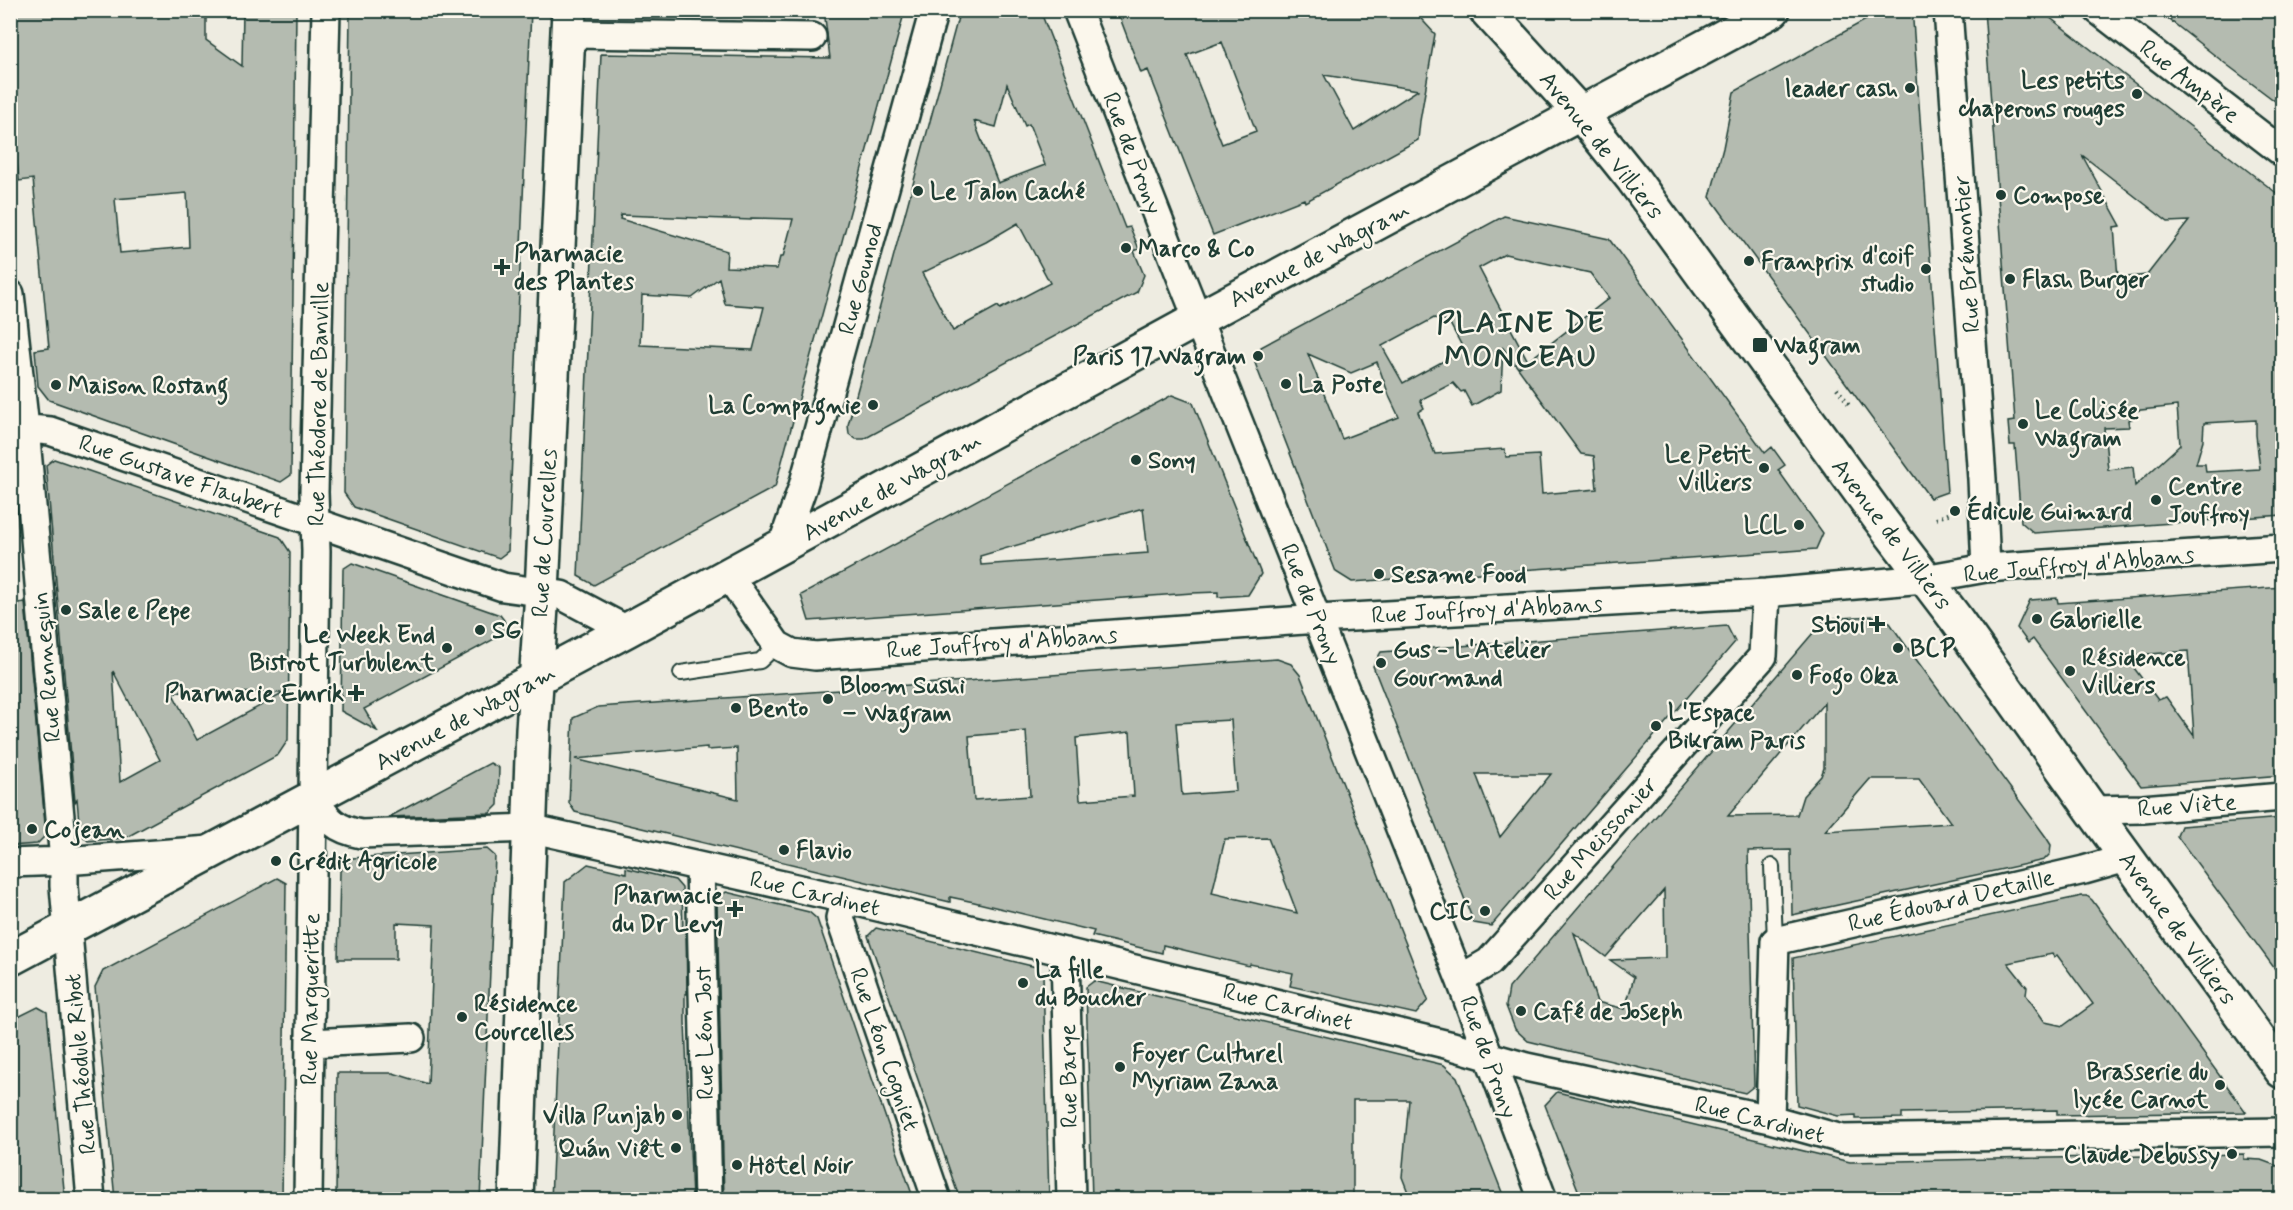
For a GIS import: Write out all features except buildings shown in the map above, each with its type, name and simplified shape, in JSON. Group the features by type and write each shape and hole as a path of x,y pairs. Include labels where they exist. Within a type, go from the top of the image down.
{"main road":[{"name":"Avenue de Villiers","path":"1486,10 1580,113 1634,179 2283,1071"},
{"name":"Avenue de Wagram","path":"10,959 627,630 1198,319 1773,10"},
{"name":"Rue de Courcelles","path":"516,1200 529,828 568,22"}],"street":[{"name":"Rue Théodore de Banville","path":"313,798 317,523 314,492 326,10"},
{"name":"Rue Gounod","path":"782,546 803,486 934,10"},
{"name":"Rue de Prony","path":"1077,10 1460,979 1543,1200"},
{"name":"Rue Brémontier","path":"1948,10 1983,496 1986,568"},
{"name":"Rue Ampère","path":"2098,10 2283,152"},
{"path":"568,22 812,37"},
{"name":"Rue Rennequin","path":"10,294 18,428 64,861 68,928"},
{"name":"Rue Gustave Flaubert","path":"18,428 50,431 503,587 561,595 627,630"},
{"name":"Rue Jouffroy d'Abbans","path":"777,645 792,653 814,656 1318,619 1766,593 1924,579 1986,568 2283,548"},
{"path":"728,575 777,645"},
{"name":"Rue Meissonier","path":"1460,979 1489,962 1763,656 1766,593"},
{"name":"Rue Viète","path":"2092,810 2143,809 2283,797"},
{"name":"Rue Cardinet","path":"313,798 327,819 343,831 361,834 529,828 845,899 1487,1055 1526,1067 1770,1119 1842,1139 2283,1132"},
{"name":"Rue Margueritte","path":"308,1200 313,798"},
{"path":"10,863 217,850"},
{"name":"Rue Édouard Detaille","path":"1775,941 2084,870 2127,858"},
{"name":"Rue Léon Jost","path":"700,867 708,1200"},
{"name":"Rue Léon Cogniet","path":"845,899 840,918 937,1200"},
{"name":"Rue Théodule Ribot","path":"68,928 91,1200"},
{"path":"1770,1119 1775,941"},
{"name":"Rue Barye","path":"1065,952 1071,1200"},
{"path":"310,1043 411,1038"}],"lane":[{"path":"681,673 760,661 777,645"},
{"path":"1772,866 1775,941"}],"path":[{"path":"1837,388 1851,407"},
{"path":"1935,519 1953,512"}],"place":[{"name":"leader cash","path":"1910,88"},
{"name":"Les petits chaperons rouges","path":"2137,94"},
{"name":"Le Talon Caché","path":"918,191"},
{"name":"Compose","path":"2001,195"},
{"name":"Marco & Co","path":"1126,248"},
{"name":"Franprix","path":"1749,261"},
{"name":"Pharmacie des Plantes","path":"502,267"},
{"name":"d'coif studio","path":"1926,269"},
{"name":"Flash Burger","path":"2010,279"},
{"name":"Wagram","path":"1760,345"},
{"name":"Paris 17 Wagram","path":"1258,356"},
{"name":"La Poste","path":"1286,384"},
{"name":"Maison Rostang","path":"56,385"},
{"name":"La Compagnie","path":"873,405"},
{"name":"Le Colisée Wagram","path":"2023,424"},
{"name":"Sony","path":"1136,460"},
{"name":"Le Petit Villiers","path":"1764,468"},
{"name":"Centre Jouffroy","path":"2156,500"},
{"name":"Édicule Guimard","path":"1955,511"},
{"name":"LCL","path":"1799,525"},
{"name":"Sesame Food","path":"1379,574"},
{"name":"Sale e Pepe","path":"66,610"},
{"name":"Gabrielle","path":"2037,619"},
{"name":"Stioui","path":"1877,624"},
{"name":"SG","path":"480,630"},
{"name":"Le Week End Bistrot Turbulent","path":"447,648"},
{"name":"BCP","path":"1898,648"},
{"name":"Gus - L'Atelier Gourmand","path":"1381,663"},
{"name":"Résidence Villiers","path":"2070,671"},
{"name":"Fogo Oka","path":"1797,675"},
{"name":"Pharmacie Emrik","path":"356,693"},
{"name":"Bloom Sushi – Wagram","path":"828,699"},
{"name":"Bento","path":"736,708"},
{"name":"L'Espace Bikram Paris","path":"1656,726"},
{"name":"Cojean","path":"32,829"},
{"name":"Flavio","path":"784,850"},
{"name":"Crédit Agricole","path":"276,861"},
{"name":"Pharmacie du Dr Levy","path":"735,909"},
{"name":"CIC","path":"1485,911"},
{"name":"La fille du Boucher","path":"1023,983"},
{"name":"Café de Joseph","path":"1521,1011"},
{"name":"Résidence Courcelles","path":"462,1017"},
{"name":"Foyer Culturel Myriam Zana","path":"1120,1067"},
{"name":"Brasserie du lycée Carnot","path":"2220,1085"},
{"name":"Villa Punjab","path":"677,1115"},
{"name":"Quán Viêt","path":"676,1148"},
{"name":"Claude Debussy","path":"2232,1154"},
{"name":"Hôtel Noir","path":"737,1165"}],"district":[{"name":"PLAINE DE MONCEAU","path":"1521,339"}]}
